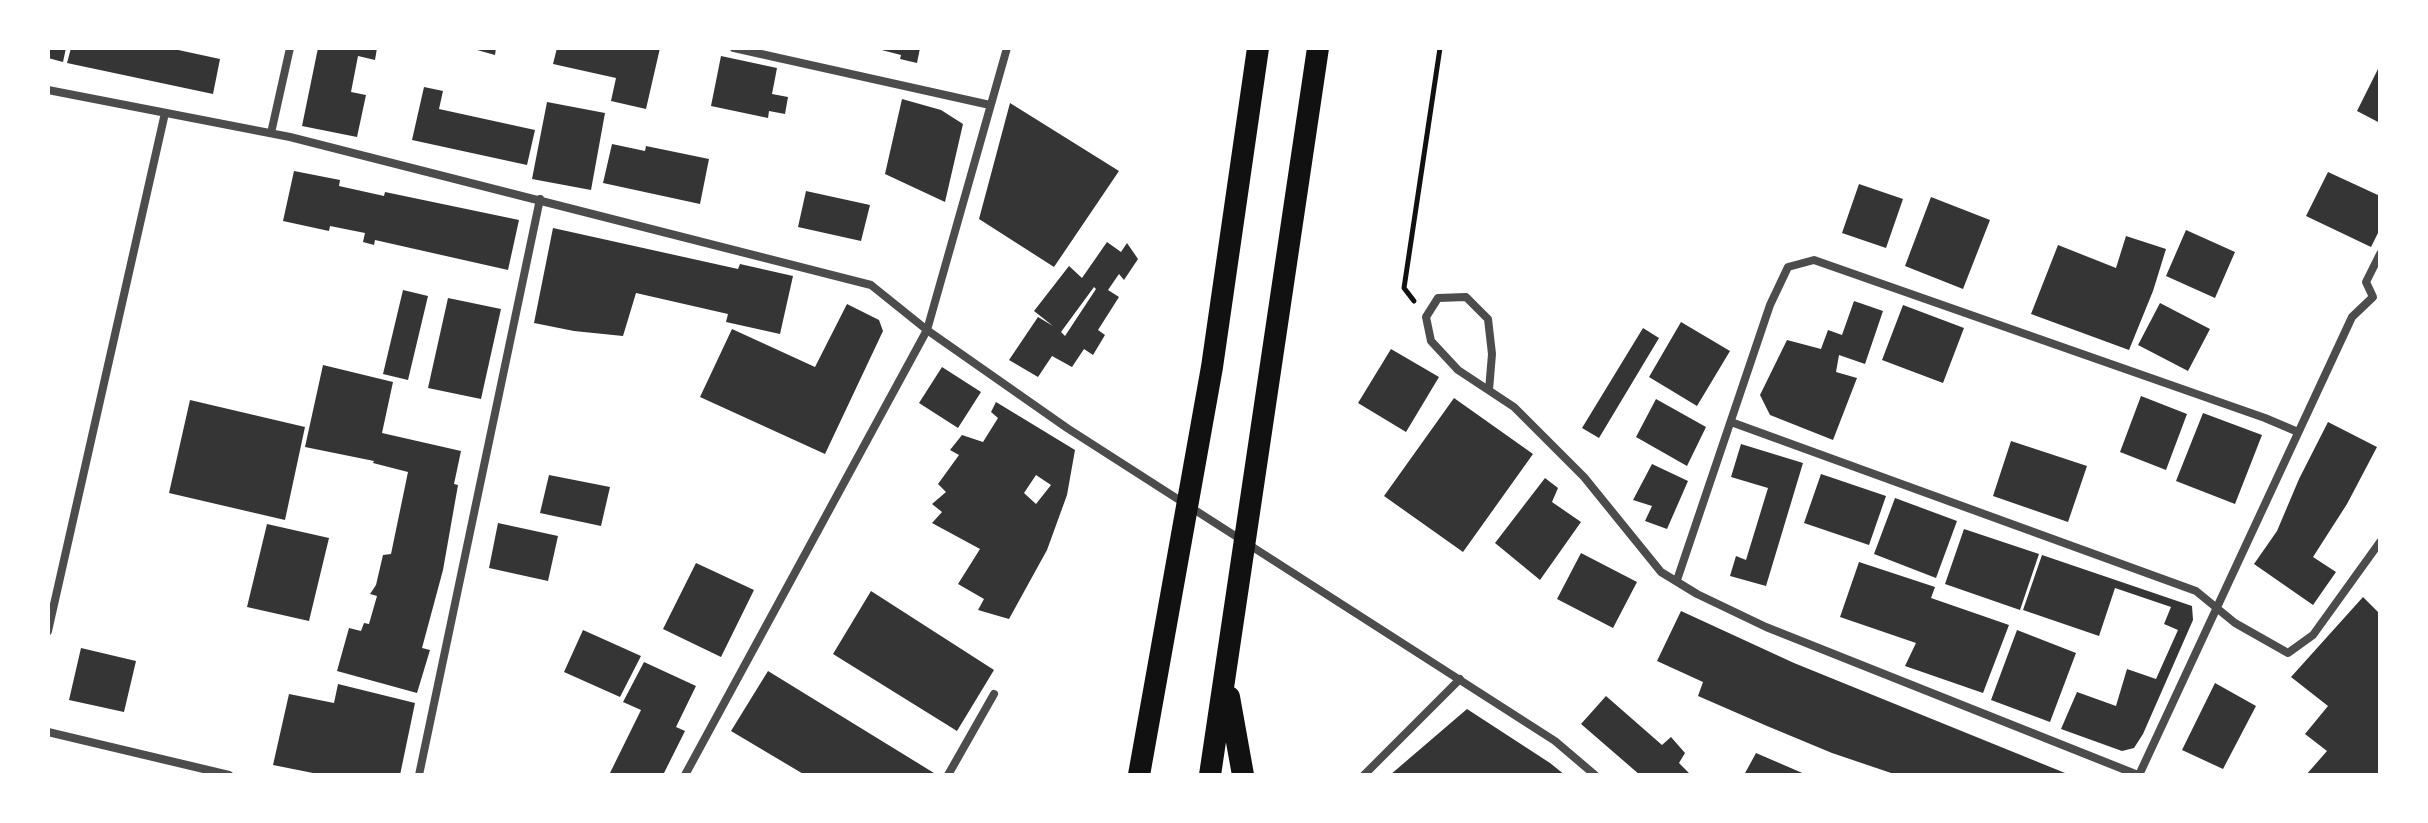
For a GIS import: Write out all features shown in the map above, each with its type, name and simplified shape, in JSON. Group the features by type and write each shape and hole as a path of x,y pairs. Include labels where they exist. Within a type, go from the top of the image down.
{"highway":[{"path":"1139,775 1212,367 1258,48"},
{"path":"1210,775 1318,48"},
{"path":"1226,678 1243,775"}],"street":[{"path":"271,133 290,48"},
{"path":"734,48 990,105"},
{"path":"685,775 927,330 1007,48"},
{"path":"48,90 271,133 871,285 927,330 1067,428 1555,741 1595,775"},
{"path":"48,631 165,113"},
{"path":"419,775 540,199"},
{"path":"1489,390 1492,354 1488,319 1466,297 1438,298 1426,317 1431,341 1458,370 1514,407 1584,477 1661,572 1697,594 1766,627 2139,775 2352,317 2376,299 2366,282 2380,254"},
{"path":"1677,580 1770,305 1788,267 1814,260 2026,332 2298,432"},
{"path":"1731,422 2196,591 2235,623 2288,653 2313,635 2380,542"},
{"path":"1364,775 1460,679"},
{"path":"948,775 994,694"},
{"path":"48,732 229,775"}],"path":[{"path":"1426,317 1404,288 1440,48"}],"building":[{"path":"50,48 66,48 63,62 48,58"},
{"path":"71,48 169,48 220,59 213,94 67,63"},
{"path":"318,48 377,48 375,60 358,56 351,92 366,95 357,137 302,126"},
{"path":"470,48 496,48 495,55"},
{"path":"557,48 660,48 646,109 611,101 616,78 553,64"},
{"path":"874,48 920,48 917,63"},
{"path":"721,56 777,68 772,94 788,97 785,114 769,111 768,118 711,106"},
{"path":"2380,65 2380,123 2357,111"},
{"path":"424,87 443,91 439,109 535,130 527,165 412,140"},
{"path":"902,99 941,110 963,124 945,202 885,174"},
{"path":"547,102 605,113 591,190 532,179"},
{"path":"1010,103 1119,171 1054,267 979,219"},
{"path":"612,144 645,151 646,146 709,159 700,204 603,183"},
{"path":"294,171 340,180 339,186 384,196 385,192 519,220 508,270 375,240 374,245 363,242 365,233 330,226 329,231 283,221"},
{"path":"2328,172 2380,196 2380,229 2371,247 2306,216"},
{"path":"1859,184 1903,199 1886,248 1842,233"},
{"path":"806,191 870,205 861,241 798,227"},
{"path":"1931,197 1990,220 1963,289 1905,266"},
{"path":"553,228 738,269 740,264 793,276 780,334 726,322 728,314 636,293 623,336 534,323"},
{"path":"2186,230 2235,252 2215,298 2166,276"},
{"path":"2126,236 2166,249 2129,350 2031,314 2058,245 2116,268"},
{"path":"1107,242 1121,252 1127,243 1138,259 1124,280 1119,274 1108,290 1119,297 1098,330 1105,335 1093,355 1084,349 1072,367 1052,356 1038,377 1009,360 1038,317 1053,326 1034,311 1069,266 1082,278","holes":["1094,287 1096,289 1065,336 1061,332"]},
{"path":"403,290 428,296 408,380 383,374"},
{"path":"448,298 501,309 481,399 428,388"},
{"path":"1854,301 1883,311 1865,364 1839,355 1836,372 1857,378 1833,440 1770,415 1760,395 1787,340 1821,349 1828,330 1842,335"},
{"path":"2160,303 2210,329 2188,371 2138,345"},
{"path":"847,304 879,320 883,331 825,454 700,397 732,329 815,367"},
{"path":"1903,305 1964,328 1943,383 1882,360"},
{"path":"1681,322 1730,351 1697,406 1649,377"},
{"path":"1643,328 1659,338 1599,438 1582,428"},
{"path":"1391,349 1439,377 1406,432 1358,403"},
{"path":"323,365 393,382 382,433 461,451 443,570 422,648 430,650 417,693 337,671 349,628 361,631 364,623 369,624 377,596 370,594 376,585 383,555 391,554 408,472 374,461 305,447"},
{"path":"942,367 981,392 958,428 919,403"},
{"path":"2141,396 2187,414 2166,470 2120,452"},
{"path":"1454,398 1533,454 1463,552 1384,496"},
{"path":"1656,399 1706,427 1687,466 1636,437"},
{"path":"190,400 305,427 285,520 169,493"},
{"path":"996,402 1075,450 1067,495 1047,550 1009,619 978,610 984,599 958,584 980,549 932,523 942,512 932,504 946,492 938,484 959,455 950,450 962,435 983,442 998,418 991,412","holes":["1036,475 1051,485 1036,504 1024,493"]},
{"path":"2203,413 2262,435 2235,504 2176,481"},
{"path":"2328,422 2377,447 2347,504 2313,557 2336,572 2313,605 2254,564 2277,531"},
{"path":"2011,441 2087,466 2068,522 1993,496"},
{"path":"1741,444 1803,463 1766,586 1730,576 1736,556 1746,560 1768,488 1731,477"},
{"path":"1652,464 1688,481 1667,529 1645,521 1652,506 1633,500"},
{"path":"1821,474 1886,496 1869,545 1804,523"},
{"path":"549,475 610,487 601,526 540,513"},
{"path":"1545,478 1558,488 1552,502 1581,522 1540,580 1495,543"},
{"path":"1895,498 1957,521 1936,578 1874,554"},
{"path":"498,523 558,536 548,581 489,568"},
{"path":"267,524 329,538 309,621 247,607"},
{"path":"1964,529 2039,554 2020,610 1945,584"},
{"path":"1581,553 1637,582 1613,628 1557,599"},
{"path":"2042,555 2192,606 2193,620 2134,748 2122,751 2061,729 2077,692 2116,706 2127,669 2156,679 2178,630 2164,624 2171,607 2115,588 2099,636 2023,610"},
{"path":"1859,562 1935,587 1931,598 2009,625 1983,693 1905,666 1916,643 1840,617"},
{"path":"696,563 754,590 721,657 663,629"},
{"path":"871,591 994,670 957,731 833,654"},
{"path":"2363,597 2380,614 2380,771 2377,775 2306,775 2327,751 2305,734 2328,706 2291,677"},
{"path":"1681,611 1794,663 2070,775 1897,775 1767,726 1698,696 1703,682 1657,661"},
{"path":"583,630 641,656 620,697 564,672"},
{"path":"2017,630 2076,653 2050,722 1991,700"},
{"path":"81,648 136,661 124,712 69,700"},
{"path":"644,662 696,686 676,727 685,731 663,775 609,775 641,710 623,702"},
{"path":"768,671 933,775 805,775 731,731"},
{"path":"2215,683 2256,706 2223,769 2182,750"},
{"path":"338,684 415,703 400,775 323,775 273,765 289,694 334,703"},
{"path":"1606,696 1662,745 1671,737 1685,753 1679,763 1691,775 1640,775 1581,724"},
{"path":"1467,709 1550,763 1565,775 1390,775"},
{"path":"1756,753 1807,775 1744,775"}]}
